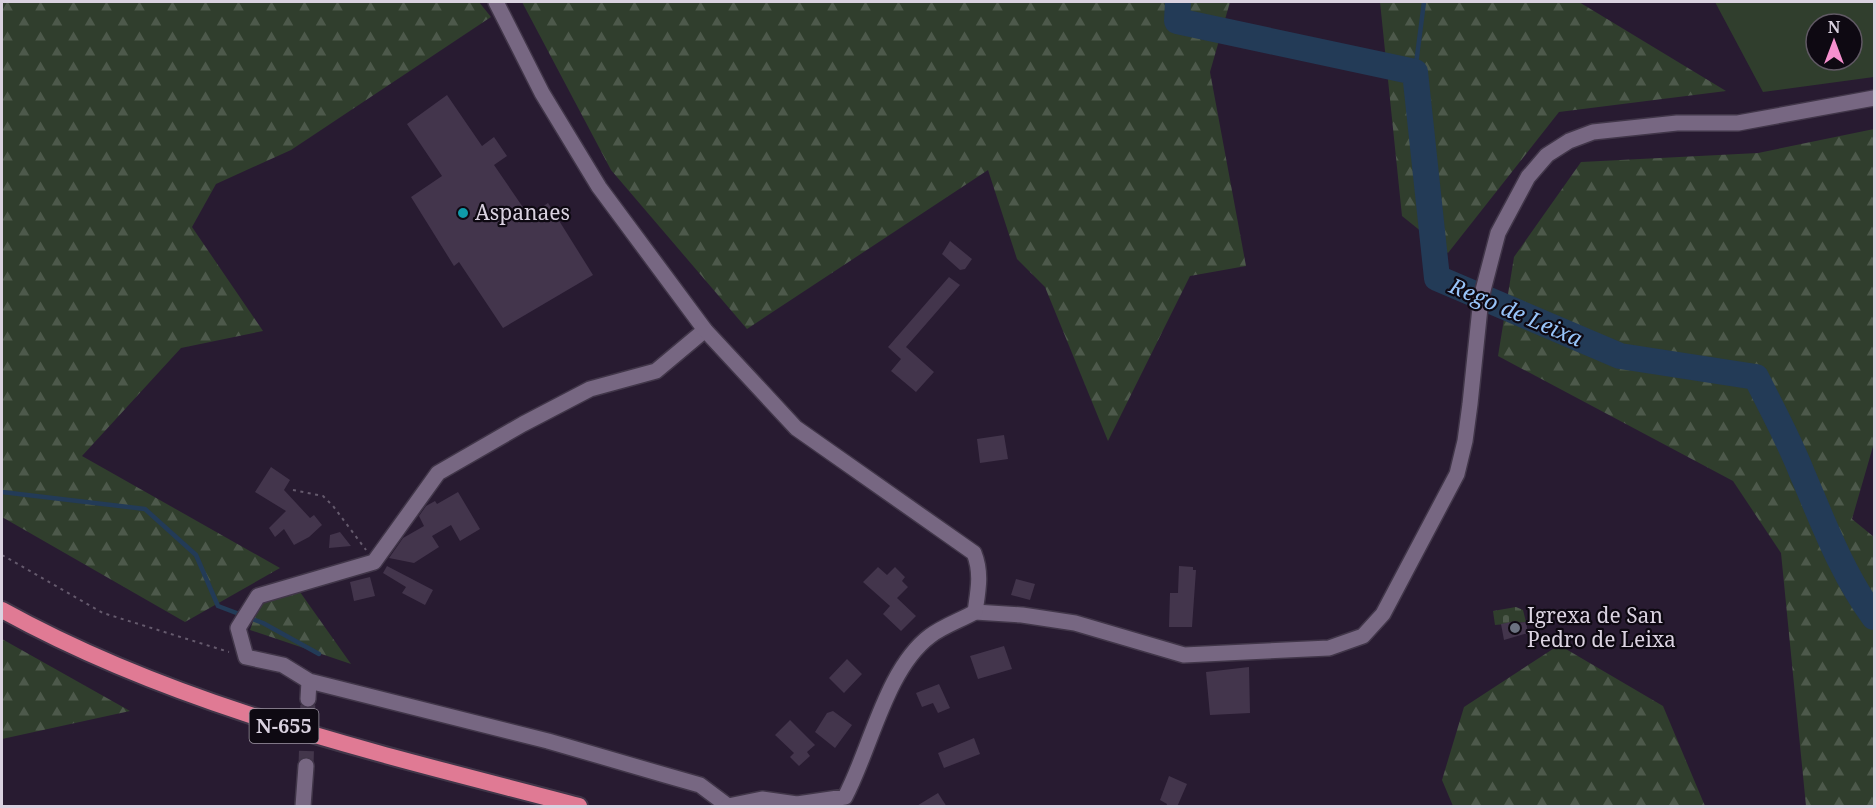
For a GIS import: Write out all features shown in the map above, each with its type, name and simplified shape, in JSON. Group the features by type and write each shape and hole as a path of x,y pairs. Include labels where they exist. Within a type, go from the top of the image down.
{"highway":[{"name":"N-655","path":"2,610 120,668 213,704 315,735 579,807"}],"street":[{"path":"496,2 542,93 599,187 705,330 796,428 974,553 980,583 975,612"},
{"path":"705,330 656,371 590,389 438,473 374,562 258,596 238,628 246,657 283,665 309,681 548,741 700,785 728,806 762,799 797,804 848,802 896,675 930,636 975,612 1022,615 1075,623 1184,655 1329,648 1363,636 1383,614 1457,474 1467,432 1481,298 1498,233 1528,177 1547,155 1569,141 1593,132 1677,123 1738,123 1875,98"},
{"path":"308,699 309,681"},
{"path":"303,807 306,766"}],"path":[{"path":"293,490 323,496 374,562"},
{"path":"2,555 103,613 246,657"}],"green space":[{"path":"2,2 479,2 491,17 291,150 216,184 192,227 263,331 181,348 82,456 280,568 185,622 2,517"},
{"path":"522,2 1230,2 1210,72 1246,266 1190,276 1108,441 1045,287 1017,259 988,170 747,329 611,170"},
{"path":"1380,2 1579,2 1726,91 1559,112 1448,253 1402,216"},
{"path":"1715,2 1874,2 1874,77 1763,92"},
{"path":"1874,129 1874,443 1852,519 1874,537 1874,806 1806,806 1781,553 1733,481 1498,356 1514,257 1581,162 1758,153"},
{"path":"300,592 351,664 250,630 259,604"},
{"path":"1516,607 1523,610 1526,622 1495,625 1493,611"},
{"path":"2,639 130,711 2,739"},
{"path":"1559,645 1663,706 1705,806 1453,806 1442,780 1464,707"}],"building":[{"name":"Aspanaes","path":"447,95 482,146 494,137 507,156 494,165 529,216 548,203 593,275 503,328 459,262 454,266 411,197 442,176 407,124"},
{"path":"950,241 972,259 965,269 960,270 942,254"},
{"path":"949,277 960,285 906,347 934,372 916,392 891,371 901,359 888,347"},
{"path":"1004,435 1008,459 980,463 977,439"},
{"path":"271,467 290,480 284,490 310,518 314,515 322,525 309,537 294,545 284,529 275,537 269,528 286,511 255,492"},
{"path":"458,492 480,529 460,541 451,525 432,536 439,547 414,563 389,558 403,538 424,526 419,516 426,506 435,501 437,504"},
{"path":"340,532 351,546 329,548 330,535"},
{"path":"387,566 433,590 425,605 402,593 406,587 383,573"},
{"path":"1179,566 1193,567 1193,570 1196,570 1192,627 1169,627 1170,593 1178,593"},
{"path":"878,567 887,575 895,567 905,577 902,581 908,587 897,598 916,616 901,631 883,614 890,606 863,582"},
{"path":"370,577 375,596 354,601 350,582"},
{"path":"1016,579 1035,584 1030,600 1011,595"},
{"name":"Igrexa de San Pedro de Leixa","path":"1516,621 1517,623 1526,622 1528,633 1504,640 1501,624"},
{"path":"1004,646 1012,669 978,679 970,656"},
{"path":"847,659 862,674 844,693 829,678"},
{"path":"1249,667 1250,713 1210,715 1206,672"},
{"path":"939,684 950,708 938,713 933,703 922,707 916,693"},
{"path":"833,711 852,725 835,748 815,732 827,713"},
{"path":"790,720 815,745 807,752 810,756 799,766 790,757 794,753 775,735"},
{"path":"974,738 980,754 944,768 938,753"},
{"path":"1169,776 1187,784 1177,807 1166,807 1167,804 1160,800"},
{"path":"938,793 947,807 915,807"}],"waterway":[{"name":"Rego de Leixa","path":"1178,2 1177,21 1415,72 1437,278 1620,356 1756,377 1792,449 1843,565 1874,617"},
{"path":"1415,72 1424,2"},
{"path":"2,492 145,509 196,555 218,606 263,623 319,654"}],"tunnel":[{"path":"306,766 308,699"}],"place":[{"name":"Aspanaes","path":"463,213"},
{"name":"Igrexa de San Pedro de Leixa","path":"1515,628"}]}
